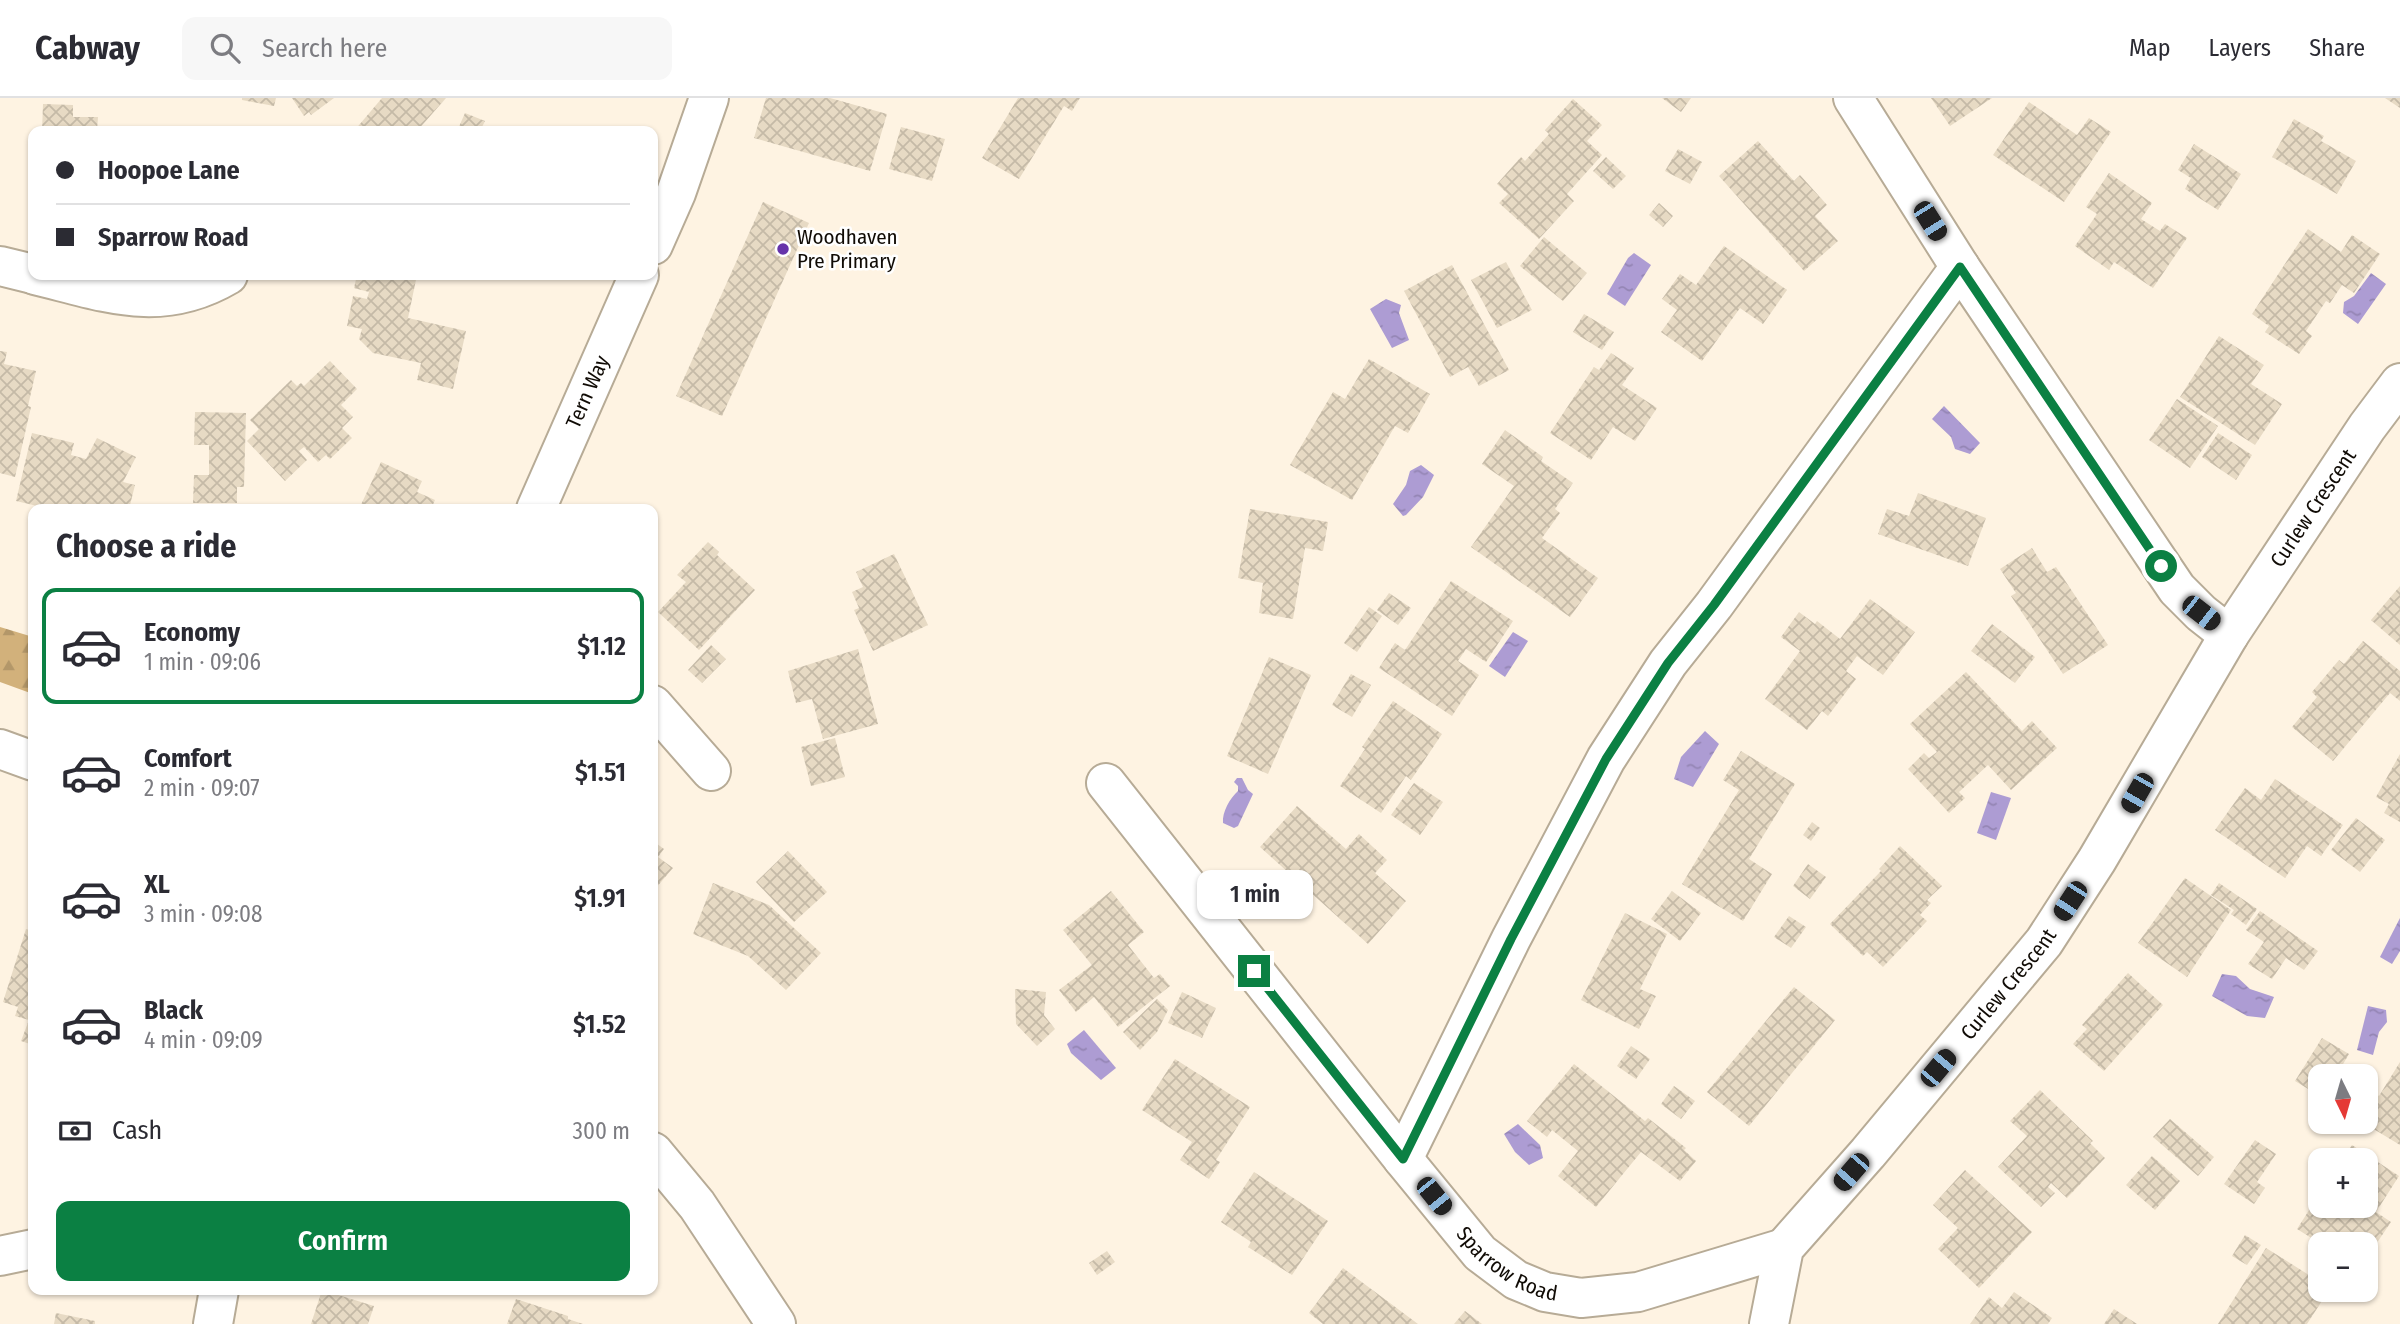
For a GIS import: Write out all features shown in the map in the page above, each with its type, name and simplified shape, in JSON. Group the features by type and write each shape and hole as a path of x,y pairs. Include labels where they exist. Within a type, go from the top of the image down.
{"street":[{"path":"658,234 676,194 709,98"},
{"path":"1853,98 1960,267 2177,589 2229,635"},
{"path":"0,266 28,273"},
{"path":"1403,1159 1511,939 1606,759 1668,663 1714,605 1960,267"},
{"path":"54,280 97,291 155,298 176,297 219,280"},
{"name":"Tern Way","path":"538,504 637,280"},
{"name":"Curlew Crescent","path":"1784,1248 1868,1153 2044,942 2097,860 2229,635 2400,383"},
{"path":"658,711 710,771"},
{"path":"0,749 28,759"},
{"name":"Sparrow Road","path":"1106,783 1480,1253 1516,1280 1545,1293 1581,1298 1639,1292 1784,1248"},
{"path":"658,1158 697,1205 776,1324"},
{"path":"1769,1324 1784,1248"},
{"path":"0,1256 28,1250"},
{"path":"212,1324 218,1295"}],"green space":[{"path":"0,627 28,635 28,692 0,682"}],"water":[{"path":"1634,253 1651,265 1625,306 1607,294 1628,258"},
{"path":"2371,273 2386,284 2358,324 2343,313 2344,302 2354,296"},
{"path":"1386,299 1401,305 1399,313 1409,340 1392,348 1370,309"},
{"path":"1944,406 1980,443 1970,454 1955,449 1951,437 1932,419"},
{"path":"1421,465 1434,475 1423,497 1403,516 1393,504 1406,485 1410,471"},
{"path":"1513,632 1528,641 1505,677 1489,666"},
{"path":"1705,731 1719,744 1693,787 1674,779 1681,757"},
{"path":"1237,778 1242,778 1253,794 1238,826 1234,828 1223,823 1223,819 1227,806 1238,791 1234,782"},
{"path":"1991,792 2011,798 1996,840 1977,833"},
{"path":"2400,918 2400,951 2392,964 2380,957"},
{"path":"2222,974 2236,976 2250,989 2274,997 2265,1018 2247,1016 2212,996"},
{"path":"2368,1006 2386,1010 2387,1022 2379,1032 2373,1055 2357,1050"},
{"path":"1084,1030 1116,1068 1101,1080 1071,1053 1067,1044"},
{"path":"1518,1124 1540,1145 1543,1158 1529,1165 1515,1152 1504,1134"}],"building":[{"path":"242,98 276,98 274,106"},
{"path":"292,98 334,98 311,115 309,112 304,116"},
{"path":"382,98 446,98 421,126 358,126"},
{"path":"766,98 830,98 887,114 870,171 754,138"},
{"path":"1018,98 1080,98 1072,111 1064,106 1019,179 982,158"},
{"path":"1662,98 1691,98 1681,112"},
{"path":"1931,98 1992,98 1950,126"},
{"path":"2385,98 2400,98 2400,108"},
{"path":"1573,99 1602,125 1587,141 1602,155 1567,194 1574,201 1539,239 1499,203 1508,194 1497,184 1521,157 1525,161 1549,134 1545,130"},
{"path":"2029,102 2077,135 2089,118 2111,132 2064,202 1993,155"},
{"path":"43,104 73,105 73,117 98,117 97,126 42,126"},
{"path":"465,113 485,121 482,126 459,126"},
{"path":"2294,119 2324,136 2321,141 2356,161 2337,194 2272,157"},
{"path":"901,127 945,139 932,181 889,169"},
{"path":"1758,141 1794,181 1800,175 1827,205 1815,216 1838,241 1804,271 1719,176"},
{"path":"2194,144 2241,174 2218,210 2185,189 2191,178 2178,170"},
{"path":"1678,149 1702,162 1690,184 1665,171"},
{"path":"1606,157 1626,176 1613,189 1593,171"},
{"path":"2109,173 2152,203 2141,219 2160,231 2165,224 2187,238 2153,288 2114,262 2109,270 2075,246 2097,214 2086,207"},
{"path":"763,202 809,223 722,416 676,396"},
{"path":"1659,203 1673,216 1663,227 1649,215"},
{"path":"2308,229 2341,252 2352,235 2380,254 2354,293 2342,285 2330,303 2326,301 2306,331 2312,336 2299,354 2265,332 2269,326 2252,314"},
{"path":"1544,237 1587,273 1563,301 1520,266"},
{"path":"1724,246 1787,290 1763,324 1740,308 1702,361 1661,332 1677,310 1662,299 1680,274 1696,285"},
{"path":"1506,262 1532,310 1497,328 1471,280"},
{"path":"1452,265 1509,370 1479,386 1468,367 1450,377 1404,291"},
{"path":"356,280 416,280 408,318 466,331 453,389 417,380 421,363 373,353 359,339 362,329 347,326 353,296 367,299 369,292 354,288"},
{"path":"1584,314 1614,332 1602,350 1573,332"},
{"path":"2219,336 2264,365 2251,384 2282,404 2255,445 2180,397"},
{"path":"0,351 7,352 4,364 36,371 15,477 0,473"},
{"path":"1611,353 1634,368 1622,385 1657,408 1635,441 1613,427 1591,460 1550,433 1594,367 1599,370"},
{"path":"1369,359 1430,394 1408,433 1395,426 1352,500 1290,465 1333,392 1345,399"},
{"path":"330,361 357,389 341,405 353,417 342,428 352,438 330,459 326,455 318,462 304,447 299,451 307,460 285,481 247,441 259,429 250,420 291,380 297,386 301,383 304,386"},
{"path":"2177,399 2218,426 2190,468 2149,440"},
{"path":"195,412 246,413 244,487 237,487 237,503 193,503 194,475 209,475 209,445 194,445"},
{"path":"1505,430 1543,457 1541,461 1573,483 1555,509 1560,513 1542,538 1598,578 1570,617 1471,547 1514,486 1482,464"},
{"path":"32,433 74,443 71,455 86,459 97,438 136,457 123,482 135,485 130,504 29,504 16,501"},
{"path":"2218,433 2252,455 2236,480 2202,457"},
{"path":"381,462 422,481 417,492 435,500 433,504 361,504"},
{"path":"1918,493 1986,518 1968,566 1878,534 1887,509 1909,516"},
{"path":"1250,509 1328,522 1323,551 1305,548 1293,619 1259,613 1263,583 1238,578"},
{"path":"708,542 719,552 717,555 755,590 699,650 658,612 686,582 677,575"},
{"path":"2032,548 2047,572 2056,567 2108,645 2063,674 2011,596 2016,593 2000,569"},
{"path":"894,554 928,625 873,651 854,610 859,608 852,592 863,587 856,572"},
{"path":"1451,581 1513,621 1486,662 1466,649 1458,661 1479,675 1452,716 1379,668 1395,643 1405,650"},
{"path":"2400,586 2400,645 2371,620"},
{"path":"1389,593 1411,608 1398,625 1377,610"},
{"path":"1870,599 1915,632 1883,675 1857,656 1846,671 1856,679 1828,716 1822,711 1807,730 1765,699 1800,651 1781,637 1799,612 1815,624 1817,621 1840,639"},
{"path":"1369,607 1382,616 1357,652 1344,643"},
{"path":"1992,624 2035,657 2015,683 1971,651"},
{"path":"2363,641 2400,671 2400,701 2390,693 2333,761 2292,727 2317,697 2312,692 2339,660 2344,664"},
{"path":"711,645 726,659 702,683 688,670"},
{"path":"858,649 878,724 823,739 812,699 796,703 788,671"},
{"path":"1269,657 1311,675 1268,774 1227,756"},
{"path":"1966,672 2022,731 2032,721 2057,748 2011,790 1988,765 1959,792 1965,798 1949,813 1908,769 1924,753 1929,758 1937,752 1910,724"},
{"path":"1351,674 1371,685 1352,717 1332,705"},
{"path":"1393,701 1442,734 1411,780 1406,776 1381,813 1340,786"},
{"path":"835,738 845,777 811,786 801,747"},
{"path":"1741,751 1795,784 1749,859 1772,874 1743,921 1682,884 1739,790 1723,780"},
{"path":"2400,754 2400,822 2384,813 2389,804 2376,797"},
{"path":"2275,779 2343,825 2321,856 2307,846 2285,878 2215,830 2245,788 2261,800"},
{"path":"1414,783 1443,802 1420,835 1391,815"},
{"path":"1297,806 1346,849 1359,834 1387,860 1375,873 1406,901 1368,944 1260,847"},
{"path":"2356,818 2385,840 2360,872 2331,850"},
{"path":"1812,822 1820,828 1811,841 1803,835"},
{"path":"658,845 664,849 658,857"},
{"path":"1900,846 1942,886 1927,900 1931,903 1920,915 1927,921 1883,967 1867,952 1863,956 1830,924 1881,871 1879,869"},
{"path":"788,851 827,892 794,922 756,882"},
{"path":"658,857 673,868 658,886"},
{"path":"1808,864 1826,877 1810,899 1793,886"},
{"path":"2185,878 2231,910 2187,977 2138,943"},
{"path":"713,883 769,905 821,953 786,990 748,956 693,934"},
{"path":"2219,883 2257,909 2246,925 2231,914 2234,910 2211,895"},
{"path":"1111,891 1144,932 1128,945 1154,978 1160,974 1170,986 1118,1027 1094,997 1076,1012 1059,990 1092,965 1063,930"},
{"path":"1672,891 1701,913 1680,941 1651,919"},
{"path":"2260,911 2318,951 2304,970 2286,958 2272,979 2248,964 2264,942 2246,930"},
{"path":"1625,913 1667,934 1640,989 1656,996 1639,1029 1581,1000"},
{"path":"1789,916 1806,927 1791,948 1774,937"},
{"path":"28,930 28,1020 15,1016 18,1007 3,1002"},
{"path":"2128,973 2163,1005 2104,1071 2073,1044 2087,1029 2082,1025"},
{"path":"1794,987 1835,1020 1749,1126 1707,1092"},
{"path":"1015,989 1046,992 1044,1015 1055,1029 1037,1046 1016,1024"},
{"path":"1182,992 1216,1008 1202,1038 1168,1023"},
{"path":"1157,999 1168,1010 1157,1032 1140,1050 1123,1032"},
{"path":"28,1023 28,1043 21,1041"},
{"path":"2322,1038 2349,1054 2343,1064 2308,1064 2308,1089 2295,1081"},
{"path":"1631,1046 1650,1059 1636,1079 1617,1066"},
{"path":"1175,1059 1250,1107 1216,1160 1220,1162 1209,1179 1180,1160 1192,1142 1142,1110"},
{"path":"2400,1062 2400,1145 2378,1132 2379,1096"},
{"path":"1574,1064 1645,1121 1648,1118 1686,1148 1684,1150 1696,1161 1680,1181 1641,1152 1596,1207 1558,1176 1578,1151 1552,1130 1547,1137 1527,1121"},
{"path":"1674,1086 1695,1101 1681,1119 1661,1104"},
{"path":"2040,1090 2093,1141 2090,1143 2105,1158 2067,1198 2051,1183 2048,1187 2055,1193 2041,1207 1998,1167 2027,1136 2010,1121"},
{"path":"2170,1119 2214,1157 2198,1176 2153,1137"},
{"path":"2255,1140 2276,1154 2257,1182 2265,1188 2254,1204 2224,1184"},
{"path":"2152,1156 2180,1181 2155,1210 2126,1185"},
{"path":"2378,1162 2399,1176 2378,1209"},
{"path":"1965,1170 2032,1232 1979,1288 1938,1249 1958,1228 1933,1205"},
{"path":"1254,1172 1328,1221 1292,1275 1248,1247 1251,1242 1221,1222"},
{"path":"2308,1212 2308,1218 2378,1218 2378,1213 2391,1222 2378,1241 2378,1232 2308,1232 2308,1236 2297,1229"},
{"path":"2245,1235 2261,1245 2247,1265 2232,1256"},
{"path":"2266,1248 2308,1274 2308,1302 2321,1302 2307,1324 2218,1324"},
{"path":"1107,1251 1115,1262 1097,1275 1089,1263"},
{"path":"1343,1268 1418,1324 1323,1324 1309,1313"},
{"path":"2014,1292 2052,1318 2048,1324 1970,1324 1989,1297 2002,1308"},
{"path":"320,1295 338,1295 374,1306 368,1324 311,1324"},
{"path":"516,1299 568,1316 568,1319 583,1324 507,1324"},
{"path":"2114,1309 2137,1324 2104,1324"},
{"path":"1465,1311 1482,1324 1454,1324"},
{"path":"56,1313 95,1321 95,1324 54,1324"}],"place":[{"name":"Woodhaven Pre Primary","path":"783,249"}],"route":[{"path":"1254,971 1403,1159 1511,939 1606,759 1668,663 1714,605 1960,267 2161,566"}]}
